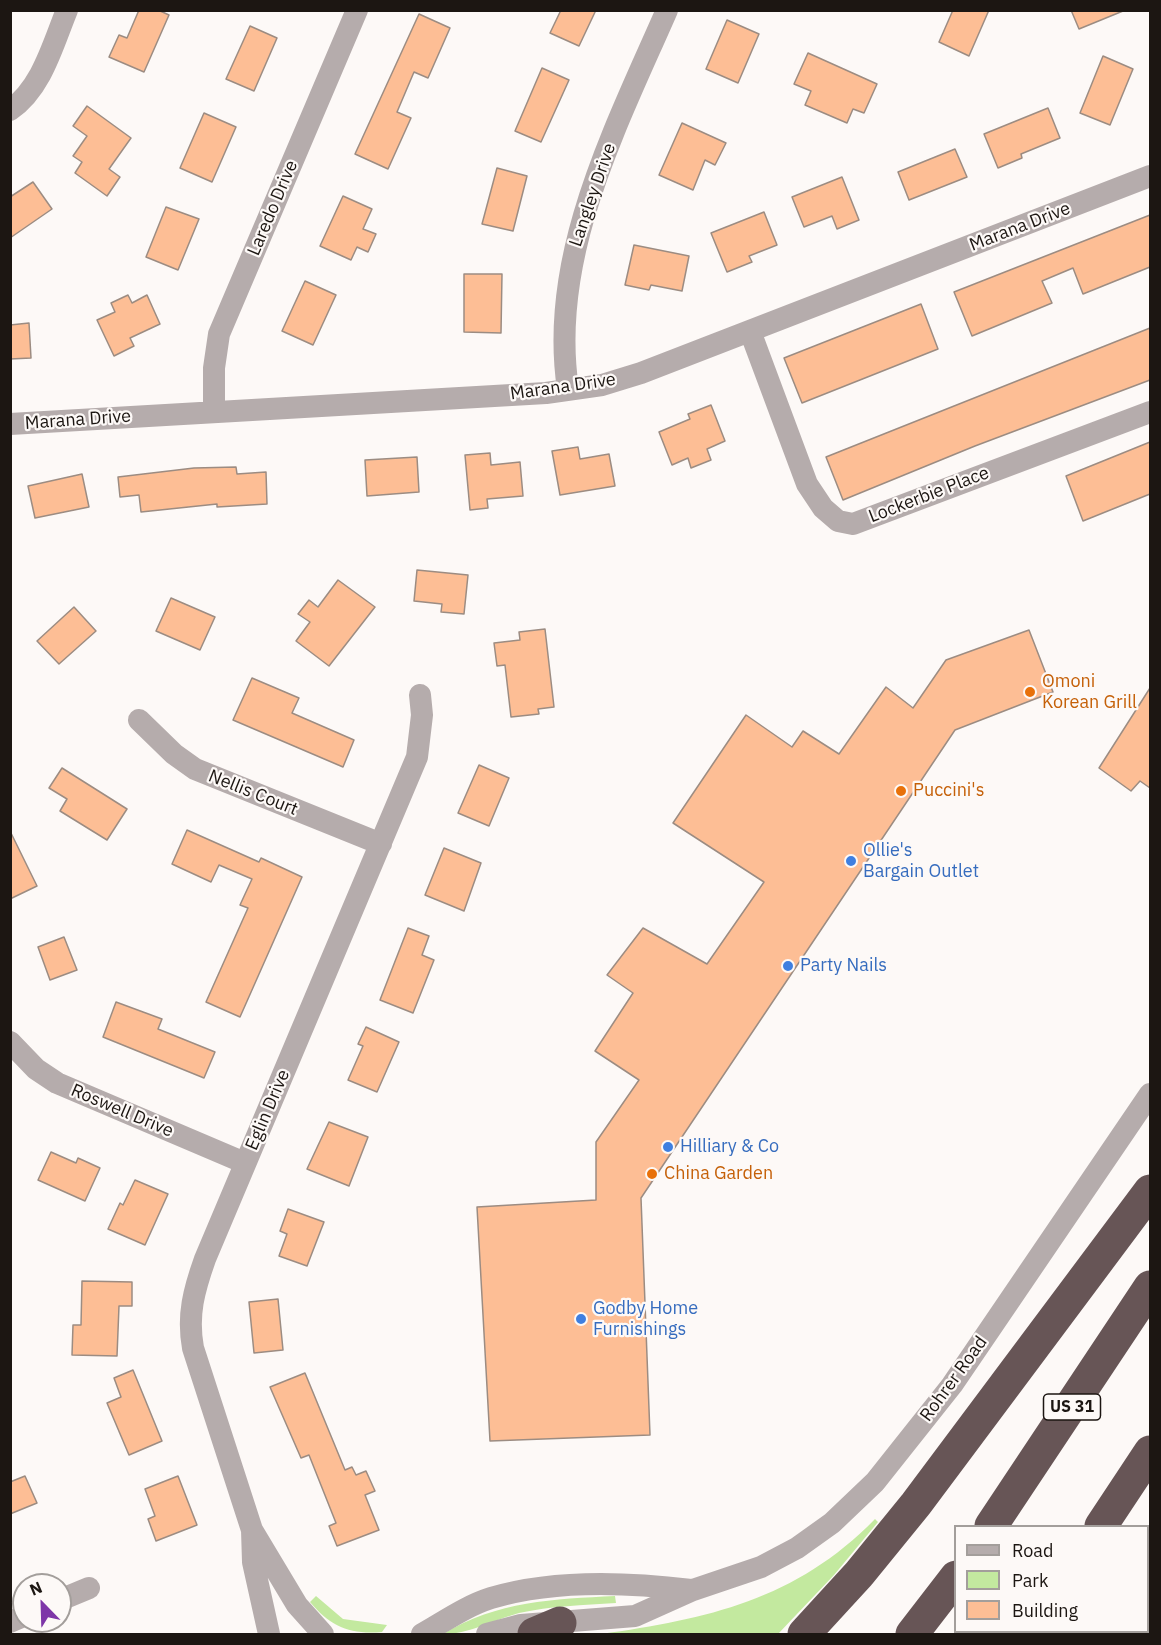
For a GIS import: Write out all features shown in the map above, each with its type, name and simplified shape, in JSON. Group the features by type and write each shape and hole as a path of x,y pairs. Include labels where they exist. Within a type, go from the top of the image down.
{"highway":[{"path":"804,1635 859,1574 923,1495 1150,1191"},
{"name":"US 31","path":"992,1525 1150,1287"},
{"path":"1102,1525 1150,1452"},
{"path":"912,1635 954,1580"}],"street":[{"path":"10,110 20,104 38,79 67,10"},
{"name":"Laredo Drive","path":"214,411 214,368 219,334 357,10"},
{"name":"Langley Drive","path":"568,389 563,357 567,291 572,257 615,128 667,10"},
{"name":"Marana Drive","path":"10,424 534,394 602,385 641,373 1150,176"},
{"name":"Lockerbie Place","path":"750,331 807,484 823,508 838,521 853,524 1150,412"},
{"name":"Eglin Drive","path":"323,1635 297,1605 252,1530 216,1412 196,1357 189,1327 191,1301 245,1163 417,757 422,715 420,695"},
{"name":"Nellis Court","path":"139,720 174,754 195,768 381,844"},
{"name":"Roswell Drive","path":"10,1042 36,1069 57,1083 245,1163"},
{"name":"Rohrer Road","path":"487,1635 521,1625 547,1629 635,1616 693,1590 748,1572 797,1548 832,1524 863,1495 909,1442 952,1384 1150,1094"},
{"name":"Eglin Drive","path":"252,1530 253,1562 269,1635"},
{"name":"Rohrer Road","path":"422,1635 472,1605 530,1590 638,1584 693,1590"},
{"path":"72,1595 89,1587"}],"green space":[{"path":"875,1519 878,1522 834,1575 778,1634 601,1634 677,1621 713,1612 782,1587 814,1569 845,1547"},
{"path":"316,1596 343,1619 387,1625 382,1632 371,1633 342,1627 325,1617 310,1602"},
{"path":"615,1596 616,1603 567,1606 519,1613 472,1629 443,1634 463,1623 505,1608 548,1601"}],"building":[{"path":"139,10 158,10 169,15 144,72 109,57 119,35 127,38"},
{"path":"561,10 596,10 579,46 550,33"},
{"path":"953,10 989,10 969,56 939,42"},
{"path":"1071,10 1123,10 1123,11 1079,29"},
{"path":"419,14 450,28 428,78 414,72 397,112 411,118 388,169 355,154"},
{"path":"727,20 759,34 738,83 706,69"},
{"path":"250,26 277,38 254,91 226,79"},
{"path":"808,53 877,84 864,113 853,109 847,123 805,105 811,91 794,84"},
{"path":"1103,56 1133,69 1110,125 1080,113"},
{"path":"542,68 569,80 541,142 515,131"},
{"path":"87,106 131,138 109,169 120,177 107,196 75,173 82,162 73,156 87,136 73,126"},
{"path":"1048,108 1060,138 1021,154 1022,158 998,168 984,134"},
{"path":"204,113 236,127 212,182 180,168"},
{"path":"682,123 726,143 715,165 705,160 693,190 659,175"},
{"path":"955,149 967,177 909,200 898,172"},
{"path":"497,168 527,176 513,231 482,224"},
{"path":"842,177 859,220 837,229 832,216 804,227 792,197"},
{"path":"33,182 52,209 10,238 10,197"},
{"path":"343,196 372,209 363,229 376,234 368,252 357,247 351,260 320,246"},
{"path":"166,207 199,219 178,270 146,257"},
{"path":"764,212 777,245 749,256 752,262 727,272 711,233"},
{"path":"1150,215 1150,267 1083,294 1073,268 1042,281 1052,303 972,336 954,292"},
{"path":"634,245 689,256 682,291 651,285 649,290 625,285"},
{"path":"464,274 502,274 501,333 464,332"},
{"path":"305,281 336,295 313,345 282,331"},
{"path":"128,295 132,303 147,295 160,324 130,338 134,346 114,356 97,320 115,312 111,303"},
{"path":"921,304 938,349 802,403 784,358"},
{"path":"29,323 31,358 10,359 10,325"},
{"path":"1150,328 1150,380 975,446 843,500 826,457"},
{"path":"711,405 725,441 707,449 711,460 691,468 688,458 672,465 659,432 690,419 688,414"},
{"path":"1150,442 1150,494 1083,521 1066,476"},
{"path":"578,447 580,459 609,454 615,486 560,495 552,451"},
{"path":"490,453 491,465 520,462 523,496 487,499 488,508 470,510 465,455"},
{"path":"417,457 419,492 367,496 365,460"},
{"path":"236,467 237,474 266,472 267,504 217,507 217,504 141,512 139,495 120,497 118,477 194,468"},
{"path":"82,474 89,507 35,518 28,486"},
{"path":"417,570 468,575 464,614 441,612 442,604 414,601"},
{"path":"338,580 375,607 329,666 296,641 310,622 298,614 309,600 318,607"},
{"path":"171,598 215,617 200,650 156,631"},
{"path":"74,607 96,631 59,664 37,641"},
{"path":"545,629 554,707 538,709 539,714 511,717 505,665 497,666 494,643 520,640 519,632"},
{"path":"1029,630 1053,692 955,730 641,1198 650,1435 490,1441 477,1207 596,1200 596,1142 639,1080 595,1051 633,993 607,975 643,928 707,964 764,882 673,823 746,715 792,747 803,731 839,754 886,687 913,708 946,660"},
{"path":"252,678 299,698 292,713 354,740 343,767 233,720"},
{"path":"1150,688 1150,788 1140,781 1131,791 1099,768"},
{"path":"479,765 509,778 489,826 458,813"},
{"path":"62,768 127,809 107,840 60,811 67,799 49,788"},
{"path":"187,830 259,862 261,858 302,877 240,1017 206,1002 248,908 240,905 252,879 219,865 211,882 172,864"},
{"path":"10,831 37,886 10,899"},
{"path":"444,848 481,863 464,911 425,895"},
{"path":"408,928 429,936 422,955 434,960 413,1013 380,1000"},
{"path":"64,937 77,970 50,980 38,947"},
{"path":"116,1002 162,1019 158,1029 215,1052 204,1078 103,1037"},
{"path":"366,1027 399,1042 377,1092 348,1080 363,1046 358,1044"},
{"path":"329,1122 368,1137 349,1186 307,1169"},
{"path":"51,1152 76,1163 78,1158 100,1168 85,1201 38,1180"},
{"path":"135,1180 168,1194 145,1245 108,1229 120,1203 123,1205"},
{"path":"288,1209 324,1222 307,1266 279,1256 287,1234 280,1231"},
{"path":"82,1281 132,1282 132,1306 119,1306 117,1356 72,1355 73,1325 81,1325"},
{"path":"278,1299 283,1350 254,1353 249,1302"},
{"path":"133,1370 162,1441 129,1455 107,1403 121,1397 114,1378"},
{"path":"305,1373 345,1470 352,1467 356,1475 366,1471 375,1491 365,1495 379,1530 337,1546 329,1526 336,1523 309,1455 301,1458 270,1387"},
{"path":"25,1476 37,1503 10,1514 10,1482"},
{"path":"178,1476 197,1525 156,1541 148,1519 155,1516 145,1489"}],"place":[{"name":"Omoni Korean Grill","path":"1030,692"},
{"name":"Puccini's","path":"901,791"},
{"name":"Ollie's Bargain Outlet","path":"851,861"},
{"name":"Party Nails","path":"788,966"},
{"name":"Hilliary & Co","path":"668,1147"},
{"name":"China Garden","path":"652,1174"},
{"name":"Godby Home Furnishings","path":"581,1319"}]}
